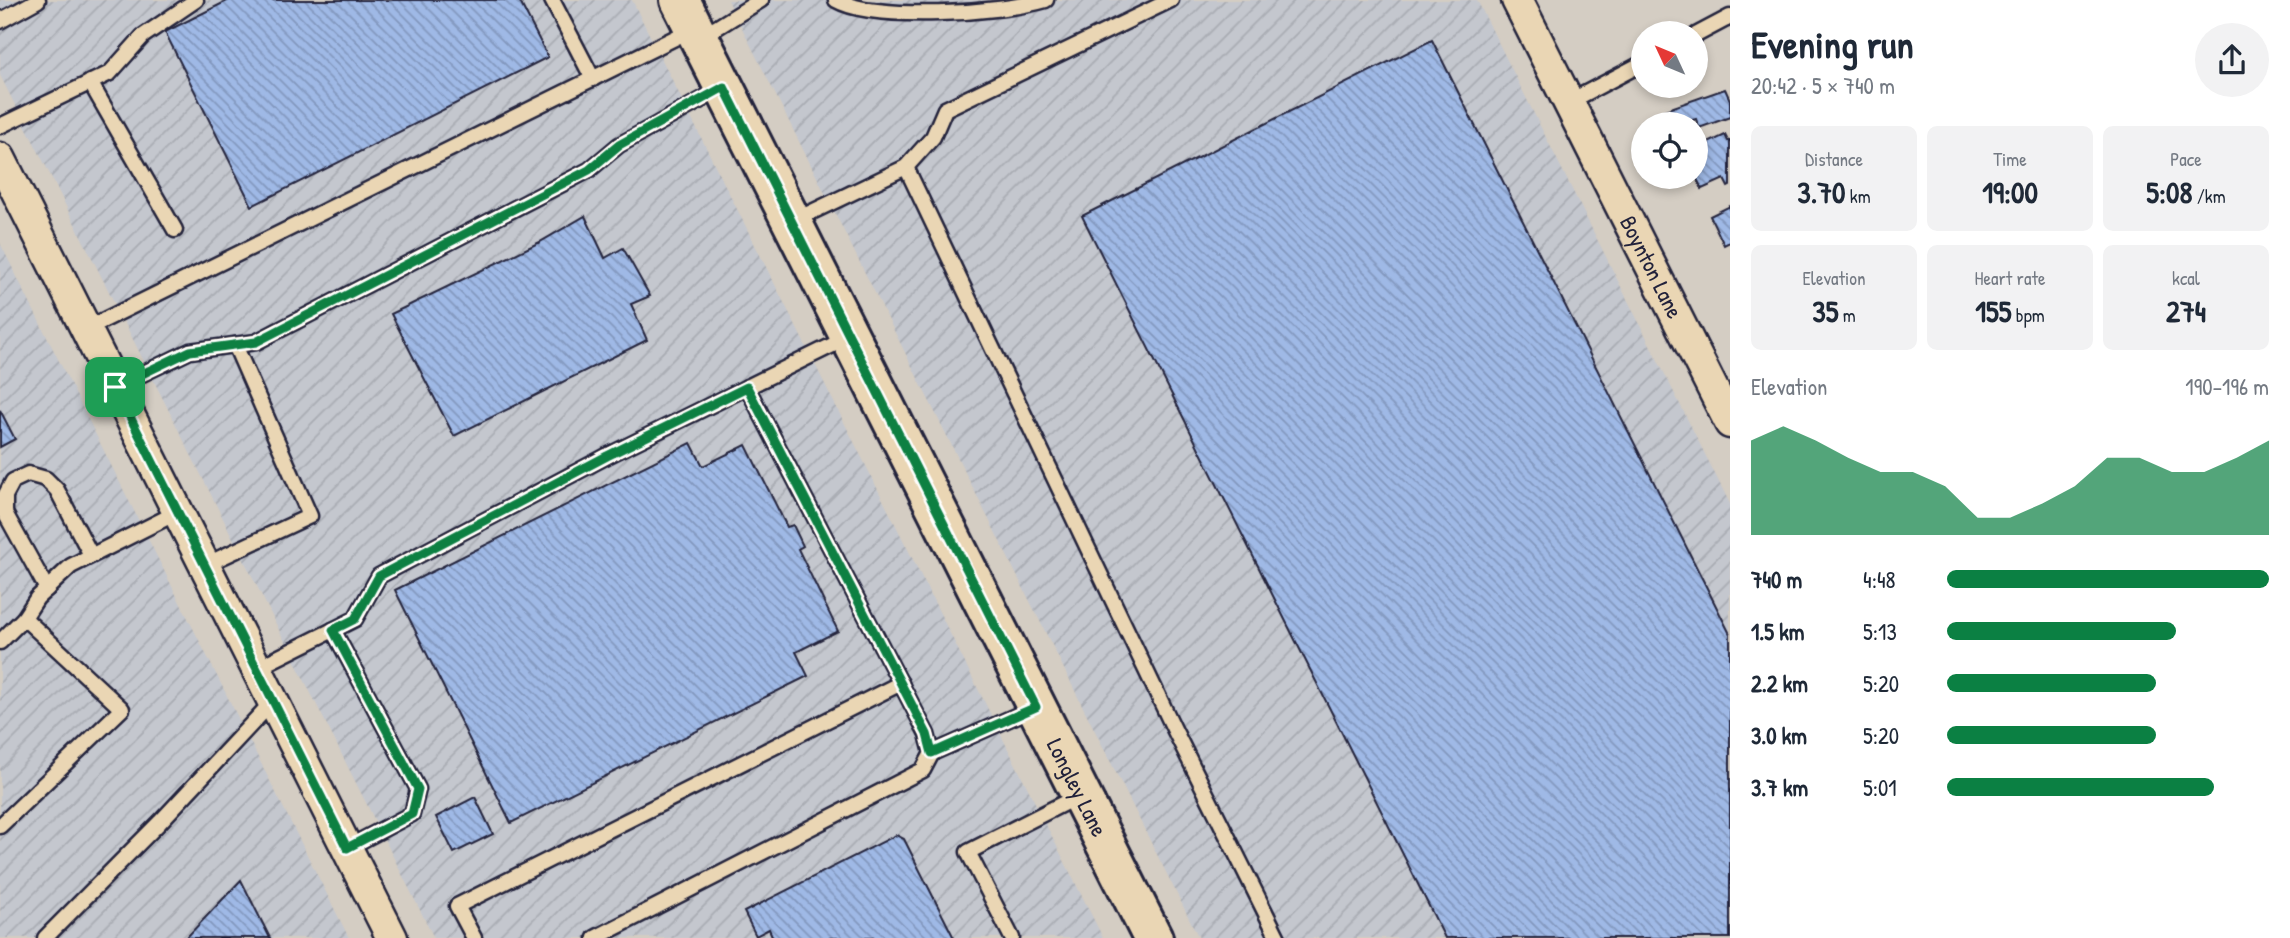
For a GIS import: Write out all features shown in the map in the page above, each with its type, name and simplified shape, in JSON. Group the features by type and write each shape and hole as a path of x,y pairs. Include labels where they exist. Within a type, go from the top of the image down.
{"main road":[{"name":"Longley Lane","path":"692,22 1153,938"}],"street":[{"name":"Boynton Lane","path":"1517,0 1730,423"},
{"path":"0,158 392,938"}],"lane":[{"path":"0,22 38,0"},
{"path":"0,126 110,73 144,36 196,0"},
{"path":"552,0 593,79"},
{"path":"86,329 593,79 692,22 761,0"},
{"path":"836,0 864,9 917,12 994,10 1045,0"},
{"path":"792,222 906,167 933,137 945,109 1171,0"},
{"path":"1708,29 1730,17"},
{"path":"1569,102 1631,69"},
{"path":"90,82 175,230"},
{"path":"115,387 190,351 256,342 589,170 619,145 724,87"},
{"path":"906,167 1174,729 1278,938"},
{"path":"257,668 355,619 379,576 607,456 850,337"},
{"path":"205,565 310,516 235,345"},
{"path":"747,387 927,734 932,753"},
{"path":"47,589 5,513 5,496 13,481 29,474 46,479 57,489 91,555"},
{"path":"0,642 24,618 37,598 71,565 178,512"},
{"path":"0,826 122,709 24,618"},
{"path":"333,630 418,789 412,814 347,848"},
{"path":"474,938 457,906 901,683"},
{"path":"45,938 160,822 273,701"},
{"path":"595,938 923,771 932,753 1036,707"},
{"path":"1012,938 968,852 1080,794"}],"shaded area":[{"path":"0,0 632,0 1103,938 434,938 0,75"},
{"path":"728,0 1477,0 1730,504 1730,938 1199,938"},
{"path":"0,243 129,501 349,938 0,938"}],"building":[{"path":"229,0 519,0 548,57 252,206 165,32"},
{"path":"1432,40 1730,634 1730,938 1445,938 1082,216"},
{"path":"1725,89 1730,100 1730,117 1708,125 1708,112 1659,112 1699,98 1708,98 1708,95"},
{"path":"1725,135 1730,141 1728,187 1724,179 1708,186 1708,143"},
{"path":"1730,206 1730,242 1724,245 1710,216"},
{"path":"585,216 605,258 623,248 650,296 631,304 647,340 454,436 391,314 540,242"},
{"path":"0,410 15,439 0,447"},
{"path":"691,443 703,466 746,445 787,527 793,525 803,546 798,549 838,631 796,652 808,676 511,823 395,590"},
{"path":"475,797 493,834 454,853 436,817"},
{"path":"896,835 904,839 954,938 773,938 769,929 756,936 744,912"},
{"path":"241,880 270,938 186,938"}],"route":[{"path":"724,87 1036,707 932,753 927,734 747,387 607,456 379,576 355,619 333,630 418,789 412,814 347,848 115,387 190,351 256,342 589,170 619,145 724,87"}]}
